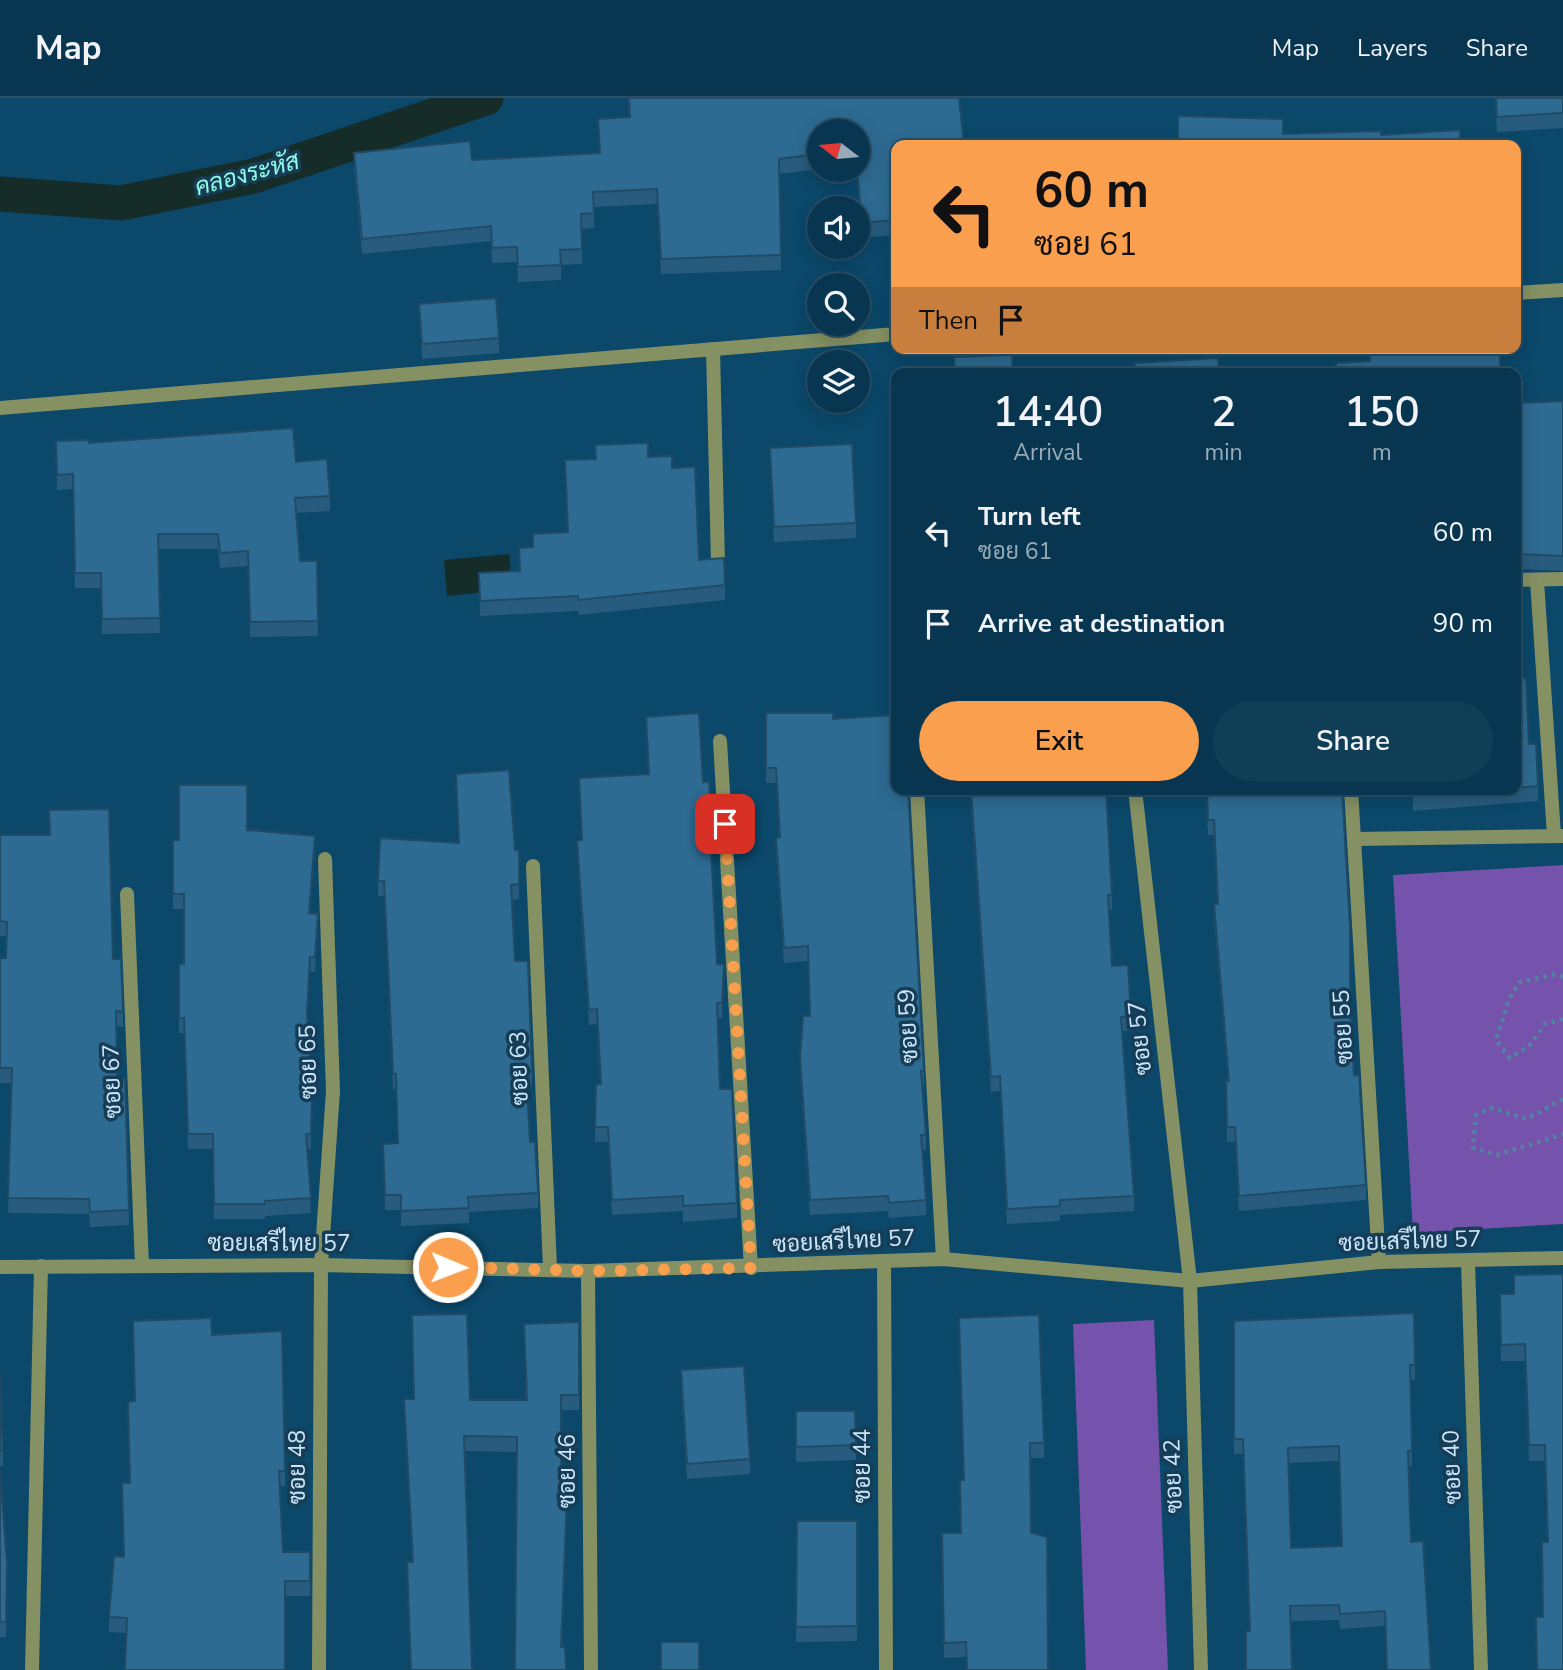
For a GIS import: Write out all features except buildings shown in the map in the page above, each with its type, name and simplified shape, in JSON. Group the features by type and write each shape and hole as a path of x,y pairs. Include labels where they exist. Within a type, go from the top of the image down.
{"street":[{"path":"1521,293 1563,290"},
{"path":"0,408 891,334"},
{"path":"713,349 718,564"},
{"path":"1521,580 1563,579"},
{"path":"1354,839 1559,835 1538,580"},
{"path":"720,741 751,1268"},
{"name":"ซอย 59","path":"918,795 943,1259"},
{"name":"ซอย 57","path":"1136,795 1191,1281"},
{"name":"ซอย 55","path":"1352,795 1379,1262"},
{"name":"ซอย 65","path":"321,1265 333,1091 325,859"},
{"name":"ซอย 63","path":"533,866 550,1268"},
{"name":"ซอย 67","path":"127,894 142,1265"},
{"name":"ซอยเสรีไทย 57","path":"0,1267 321,1265 550,1268 588,1271 751,1268 943,1259 1191,1281 1379,1262 1563,1258"},
{"name":"ซอย 44","path":"884,1261 887,1670"},
{"name":"ซอย 40","path":"1468,1262 1481,1670"},
{"name":"ซอย 48","path":"318,1670 321,1265"},
{"path":"32,1670 41,1266"},
{"name":"ซอย 46","path":"588,1271 591,1670"},
{"name":"ซอย 42","path":"1191,1281 1201,1670"}],"path":[{"path":"1563,977 1556,974 1520,982 1509,999 1496,1041 1510,1058 1530,1045 1545,1024 1563,1019"},
{"path":"1563,1099 1527,1119 1491,1108 1476,1115 1473,1148 1497,1155 1563,1134"}],"shaded area":[{"path":"509,554 512,589 447,596 444,560"},
{"path":"1563,865 1563,1224 1413,1233 1393,875"},
{"path":"1154,1320 1168,1670 1086,1670 1073,1324"}],"waterway":[{"name":"คลองระหัส","path":"0,194 121,203 254,176 486,98"}],"route":[{"path":"448,1267 588,1271 751,1268 725,824"}]}
